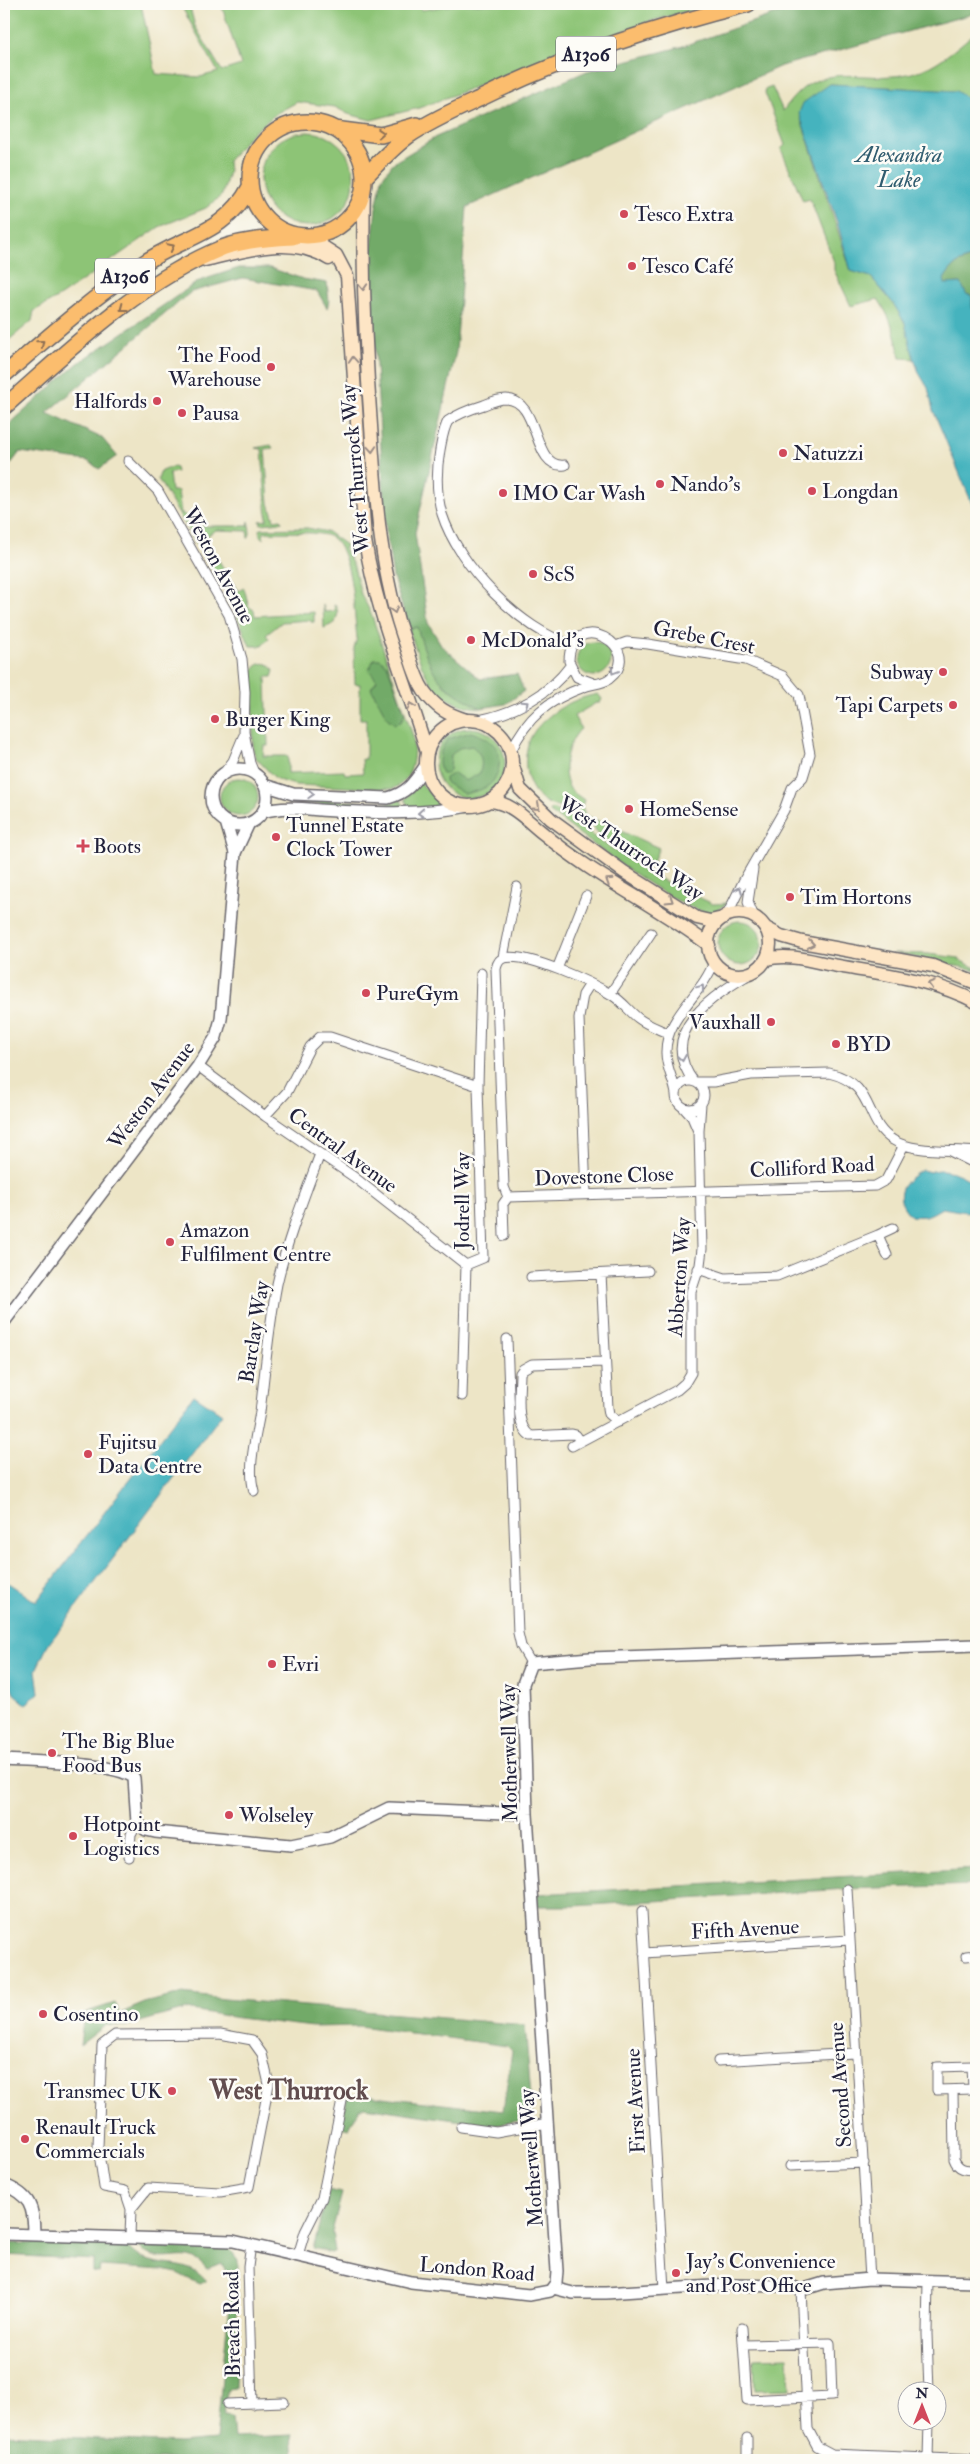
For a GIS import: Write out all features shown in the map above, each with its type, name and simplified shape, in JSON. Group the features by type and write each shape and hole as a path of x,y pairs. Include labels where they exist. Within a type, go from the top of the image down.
{"main road":[{"name":"A1306","path":"364,181 392,148 431,122 521,78 603,47 748,4"},
{"path":"304,122 333,128 354,146 362,165 364,181 358,204 348,219 326,234 305,237 288,234 270,223 256,207 250,187 250,171 255,155 264,141 278,130 304,122"},
{"name":"A1306","path":"333,128 381,135 431,122"},
{"name":"West Thurrock Way","path":"364,181 362,238 368,391 379,537 386,579 398,623 422,690 446,714 466,720"},
{"name":"A1306","path":"4,375 86,306 141,264 167,248 212,229 226,219 242,202 250,187"},
{"name":"A1306","path":"4,407 133,300 193,262 224,248 258,239 305,237"},
{"name":"West Thurrock Way","path":"305,237 336,255 347,276 350,295 361,492 368,562 382,620 427,758"},
{"path":"193,262 262,248 305,247 329,259 344,281 350,295"},
{"path":"466,720 480,720 499,731 512,751 513,766 506,787 490,801 469,806 455,804 438,793 431,783 427,758 433,738 442,729 453,722 466,720"},
{"name":"West Thurrock Way","path":"513,766 520,789 532,803 577,839 624,872 698,918 710,921 725,917"},
{"name":"West Thurrock Way","path":"490,801 500,802 512,808 575,859 708,945"},
{"path":"766,928 770,941 766,959 753,972 736,974 725,971 714,962 708,945 711,931 725,917 741,913 754,917 766,928 781,936 802,942 933,966 976,983"},
{"path":"766,959 794,957 919,980 963,995 976,1002"}],"street":[{"path":"566,465 559,466 547,460 526,412 512,400 505,399 470,409 448,421 443,434 437,476 440,502 448,528 478,574 498,597 527,622 543,632 573,645"},
{"name":"Weston Avenue","path":"128,461 158,491 229,615 242,659 244,732 250,763 255,775"},
{"path":"512,751 519,734 540,710 562,696 593,683 605,681 614,674 619,657 616,646 606,636 591,634 584,636 573,645 569,655 570,666 577,677 593,683"},
{"name":"Grebe Crest","path":"616,646 627,642 648,644 746,660 783,676 799,695 810,754 802,777 792,788 784,810 725,917"},
{"path":"480,720 505,715 520,707 561,679 570,666"},
{"name":"Weston Avenue","path":"223,774 233,761 244,732"},
{"path":"264,785 293,794 388,798 401,795 408,790 427,758"},
{"path":"263,812 267,798 264,785 255,775 241,770 223,774 213,786 211,797 215,812 226,822 238,825 250,823 263,812 283,808 408,814 446,811 469,806"},
{"name":"Weston Avenue","path":"4,1322 198,1066 216,1036 221,1019 235,853 226,822"},
{"name":"Weston Avenue","path":"235,853 250,823"},
{"name":"Grebe Crest","path":"753,866 748,896 754,917"},
{"path":"503,958 517,887"},
{"path":"557,970 586,896"},
{"path":"610,994 651,932"},
{"path":"504,1236 502,1204 508,1196 504,1187 496,969 498,961 503,958 536,962 590,984 623,1002 640,1020 669,1034"},
{"path":"699,1131 692,1117 678,1102 666,1060 669,1034 673,1024 706,982 714,962"},
{"path":"702,1100 701,1087 694,1082 685,1070 682,1056 683,1039 688,1025 698,1011 711,1000 753,972"},
{"path":"265,1116 287,1092 310,1047 320,1037 330,1037 478,1086 481,973"},
{"path":"586,1194 580,1018 584,995 590,984"},
{"name":"Central Avenue","path":"198,1066 265,1116 287,1129 354,1178 466,1264"},
{"path":"676,1094 684,1083 735,1077 812,1073 839,1075 855,1084 864,1095 884,1133 891,1140 904,1145 976,1152"},
{"path":"683,1107 695,1108 716,1086 735,1077"},
{"name":"Jodrell Way","path":"462,1396 466,1264 483,1258 478,1086"},
{"name":"Abberton Way","path":"572,1446 677,1390 688,1378 692,1365 691,1292 702,1249 699,1131 702,1100"},
{"name":"Colliford Road","path":"701,1190 875,1186 886,1180 904,1145"},
{"path":"948,1150 976,1164"},
{"name":"Barclay Way","path":"254,1491 252,1482 255,1447 271,1319 278,1282 299,1209 320,1154"},
{"name":"Dovestone Close","path":"508,1196 701,1190"},
{"path":"698,1269 725,1278 777,1276 894,1228"},
{"path":"878,1235 887,1255"},
{"path":"531,1277 648,1271"},
{"path":"601,1274 609,1414 618,1422"},
{"path":"507,1338 518,1633 521,1646 531,1663"},
{"path":"580,1442 576,1435 572,1434 531,1436 524,1431 521,1423 520,1373 532,1364 605,1362"},
{"name":"Motherwell Way","path":"553,2288 557,2271 527,1814 523,1684 531,1663 590,1658 976,1645"},
{"path":"4,1760 110,1768 128,1772 134,1778 137,1823 131,1834 130,1857"},
{"path":"137,1823 146,1830 155,1832 291,1845 330,1837 389,1808 527,1814"},
{"name":"Second Avenue","path":"847,1889 855,2053 864,2163 870,2279"},
{"name":"First Avenue","path":"642,1911 664,2289"},
{"name":"Fifth Avenue","path":"644,1953 849,1940"},
{"path":"966,1956 976,1955"},
{"path":"130,2236 131,2209 125,2191 104,2187 98,2148 102,2045 115,2035 220,2034 252,2040 262,2054 269,2084 249,2187 220,2192 148,2188 131,2209"},
{"path":"718,2062 855,2053"},
{"path":"972,2066 973,2089 953,2090 937,2090 937,2067 972,2066"},
{"path":"953,2090 954,2159 961,2168 976,2170"},
{"path":"298,2255 305,2232 322,2198 343,2096"},
{"path":"460,2127 496,2132 548,2123"},
{"path":"790,2166 864,2163"},
{"path":"4,2185 23,2194 32,2206 34,2234"},
{"name":"London Road","path":"4,2234 130,2236 217,2240 251,2244 411,2282 529,2295 545,2294 553,2288 561,2291 583,2293 749,2285 791,2286 801,2290 824,2283 870,2279 976,2282"},
{"name":"Breach Road","path":"251,2244 248,2267 252,2404"},
{"path":"928,2280 929,2382"},
{"path":"801,2290 806,2344 808,2429 812,2440 823,2451 842,2457 976,2460"},
{"path":"742,2328 743,2345 747,2400 832,2396 830,2343 743,2345"},
{"name":"Breach Road","path":"227,2404 284,2402"},
{"path":"928,2458 929,2432"},
{"path":"747,2438 747,2460"}],"green space":[{"path":"4,4 141,4 156,74 200,77 218,72 180,4 189,4 195,26 222,71 241,65 221,4 421,4 421,10 460,4 714,4 644,23 419,108 371,120 348,114 335,107 297,102 277,113 250,135 228,161 229,172 222,195 206,208 159,227 62,295 34,311 32,321 4,344"},
{"path":"828,4 976,4 976,13 781,66 467,207 456,352 415,533 428,623 442,646 480,679 517,674 524,691 506,704 481,708 454,692 437,676 427,657 417,627 409,629 393,577 386,532 370,265 376,208 382,178 393,163 436,137 587,71 680,47 772,15"},
{"path":"976,32 976,104 956,91 830,84 799,113 851,271 871,277 893,303 905,323 914,359 900,358 892,327 878,299 851,306 834,270 834,262 810,199 803,201 781,149 785,145 764,90 772,87 783,111 797,94 812,83 826,77 893,76 912,73 938,62"},
{"path":"307,132 325,136 340,146 350,161 354,179 350,197 340,212 325,222 307,226 289,222 274,212 264,197 260,179 264,161 274,146 289,136"},
{"path":"976,258 975,313 972,309 972,296 966,294 961,283 944,284 944,279 952,268 958,263"},
{"path":"239,268 270,268 303,279 327,283 329,301 327,308 317,291 243,278 191,292 47,413 102,438 117,456 99,469 88,461 20,452 4,473 4,429 77,364 199,281"},
{"path":"271,445 273,448 265,449 269,503 274,520 281,519 282,522 261,524 260,521 267,520 262,449 255,448"},
{"path":"173,467 176,468 177,472 169,473 171,491 178,491 181,513 191,519 190,526 248,526 249,521 250,534 248,538 247,531 216,530 208,535 207,542 238,591 244,588 249,607 254,610 255,616 314,612 314,622 310,620 282,622 266,635 269,638 262,646 250,646 231,601 158,479 161,471"},
{"path":"307,528 328,532 347,546 344,548 354,567 361,594 371,613 413,736 414,752 412,767 405,780 392,789 295,785 278,780 272,775 256,758 253,750 253,670 258,665 264,663 269,665 274,671 272,677 266,677 268,746 264,746 263,756 288,756 288,773 344,771 345,774 363,773 362,759 366,759 366,719 360,719 360,684 355,684 354,648 357,638 353,597 347,564 342,551 335,540 326,535 264,532 263,539 260,536 260,529"},
{"path":"323,605 325,612 335,611 334,605 336,605 338,613 335,623 324,628"},
{"path":"417,627 424,647 444,686 481,708 450,700 431,683 424,671 409,629"},
{"path":"594,642 601,643 606,647 610,652 610,666 606,671 601,675 594,676 587,675 582,671 578,666 577,659 578,652 582,647 587,643"},
{"path":"374,659 380,659 387,665 405,713 401,722 395,724 388,719 371,688 377,680 369,670"},
{"path":"598,694 602,699 600,703 596,703 574,716 581,729 576,734 568,750 565,768 568,784 572,791 584,800 582,806 585,815 659,848 650,868 610,843 583,817 551,805 541,799 530,784 527,774 526,755 528,746 531,737 542,722 556,711 580,698"},
{"path":"470,728 483,731 495,738 502,750 505,763 502,776 495,788 483,795 470,798 457,795 445,788 438,776 435,763 438,750 445,738 457,731"},
{"path":"471,732 486,738 495,746 499,754 499,764 494,780 490,784 481,790 464,794 445,782 445,778 454,773 466,781 480,773 481,761 478,752 472,746 459,748 451,755 450,770 446,774 442,774 439,760 441,751 448,739"},
{"path":"239,778 253,783 258,797 253,811 239,816 225,811 220,797 225,783"},
{"path":"420,782 439,804 438,806 409,809 405,799"},
{"path":"294,798 386,804 401,800 405,809 294,802"},
{"path":"552,809 579,820 594,837 656,877 713,904 728,903 712,913 696,909 676,900 606,854 550,812"},
{"path":"744,921 756,927 761,934 761,952 756,959 749,964 736,965 728,962 721,955 718,939 721,931 728,924"},
{"path":"894,953 928,954 959,958 959,960 976,968 976,970"},
{"path":"976,1869 976,1885 847,1889 575,1906 538,1906 537,1894"},
{"path":"182,1994 525,2025 533,2119 490,2125 364,2107 359,2109 349,2129 340,2127 347,2096 357,2094 503,2111 512,2051 507,2046 359,2026 313,2027 238,2018 186,2009 126,2026 106,2025 80,2045 84,2013 115,2003 121,2013 147,2002"},
{"path":"329,2190 342,2193 332,2232 335,2251 331,2253 313,2248"},
{"path":"4,2243 123,2245 140,2257 186,2268 200,2275 206,2281 199,2284 177,2273 163,2270 100,2266 99,2273 93,2272 93,2260 4,2255"},
{"path":"138,2246 230,2249 238,2260 235,2389 227,2390 224,2415 232,2416 234,2438 292,2435 294,2460 239,2460 213,2457 212,2460 38,2460 4,2454 4,2434 179,2443 216,2440 231,2283 222,2263 207,2269 199,2262 188,2257 160,2258 145,2253"},
{"path":"788,2357 790,2389 755,2390 754,2358"}],"water":[{"name":"Alexandra Lake","path":"830,84 956,91 976,104 976,258 961,261 950,270 944,279 945,284 961,283 966,294 972,296 972,309 976,313 976,513 933,410 928,388 919,373 905,323 893,303 871,277 851,271 837,222 799,113 803,103"},
{"path":"922,1170 954,1172 971,1181 976,1185 976,1209 966,1212 942,1208 928,1215 911,1216 901,1202 900,1196 904,1185 909,1179"},
{"path":"194,1395 222,1414 48,1645 36,1670 39,1693 26,1704 14,1694 4,1661 4,1580 36,1602"}],"place":[{"name":"Tesco Extra","path":"624,214"},
{"name":"Tesco Café","path":"632,266"},
{"name":"The Food Warehouse","path":"271,367"},
{"name":"Halfords","path":"157,401"},
{"name":"Pausa","path":"182,413"},
{"name":"Natuzzi","path":"783,453"},
{"name":"Nando's","path":"660,484"},
{"name":"Longdan","path":"812,491"},
{"name":"IMO Car Wash","path":"503,493"},
{"name":"ScS","path":"533,574"},
{"name":"McDonald's","path":"471,640"},
{"name":"Subway","path":"943,672"},
{"name":"Tapi Carpets","path":"953,705"},
{"name":"Burger King","path":"215,719"},
{"name":"HomeSense","path":"629,809"},
{"name":"Tunnel Estate Clock Tower","path":"276,837"},
{"name":"Boots","path":"83,846"},
{"name":"Tim Hortons","path":"790,897"},
{"name":"PureGym","path":"366,993"},
{"name":"Vauxhall","path":"771,1022"},
{"name":"BYD","path":"836,1044"},
{"name":"Amazon Fulfilment Centre","path":"170,1242"},
{"name":"Fujitsu Data Centre","path":"88,1454"},
{"name":"Evri","path":"272,1664"},
{"name":"The Big Blue Food Bus","path":"52,1753"},
{"name":"Wolseley","path":"229,1815"},
{"name":"Hotpoint Logistics","path":"73,1836"},
{"name":"Cosentino","path":"43,2014"},
{"name":"Transmec UK","path":"172,2091"},
{"name":"Renault Truck Commercials","path":"25,2139"},
{"name":"Jay's Convenience and Post Office","path":"676,2273"}],"district":[{"name":"West Thurrock","path":"289,2090"}]}
